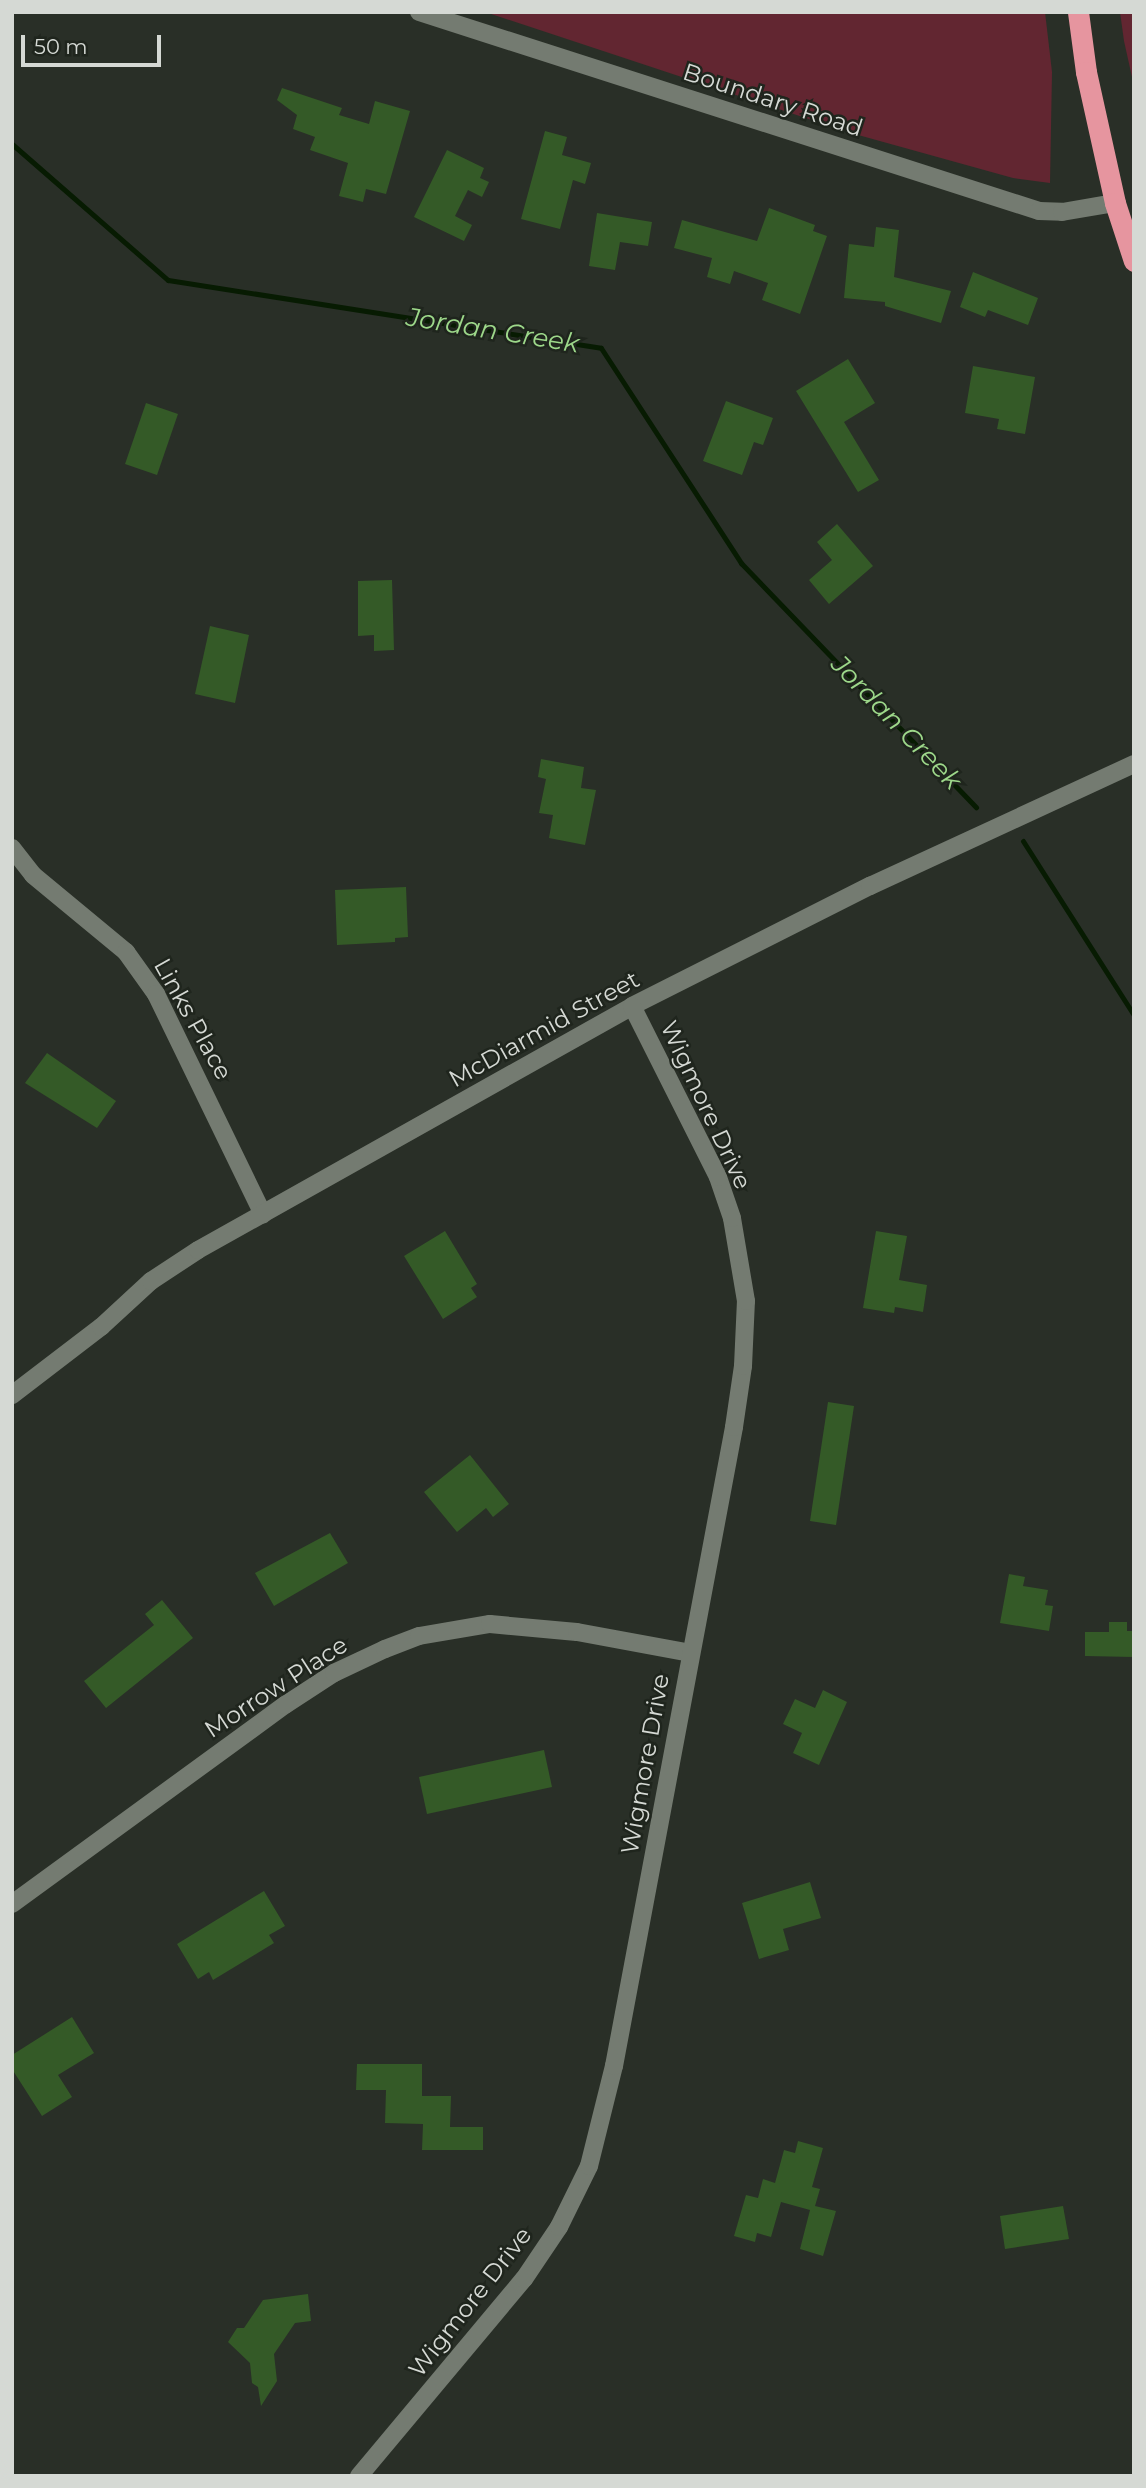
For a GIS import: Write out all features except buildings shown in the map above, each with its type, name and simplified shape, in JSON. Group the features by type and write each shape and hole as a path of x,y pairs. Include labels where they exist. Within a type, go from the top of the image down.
{"highway":[{"path":"1078,12 1086,72 1115,203 1134,261"}],"street":[{"name":"Boundary Road","path":"419,12 1039,211 1062,212 1115,203"},
{"name":"McDiarmid Street","path":"12,1395 102,1327 127,1301 171,1267 632,1006 870,886 1134,764"},
{"name":"Links Place","path":"12,848 33,875 125,952 156,993 263,1214"},
{"name":"Wigmore Drive","path":"359,2476 524,2279 559,2227 589,2166 614,2066 734,1427 743,1366 746,1301 732,1218 718,1177 632,1006"},
{"name":"Morrow Place","path":"12,1904 285,1705 334,1673 385,1648 419,1636 490,1625 576,1632 690,1653"}],"shaded area":[{"path":"485,12 1045,12 1052,72 1050,183 1013,178 851,133"},
{"path":"1120,12 1134,12 1134,86 1124,41"}],"waterway":[{"name":"Jordan Creek","path":"12,144 168,280 601,348 741,563 976,807"},
{"name":"Jordan Creek","path":"1023,841 1134,1015"}]}
